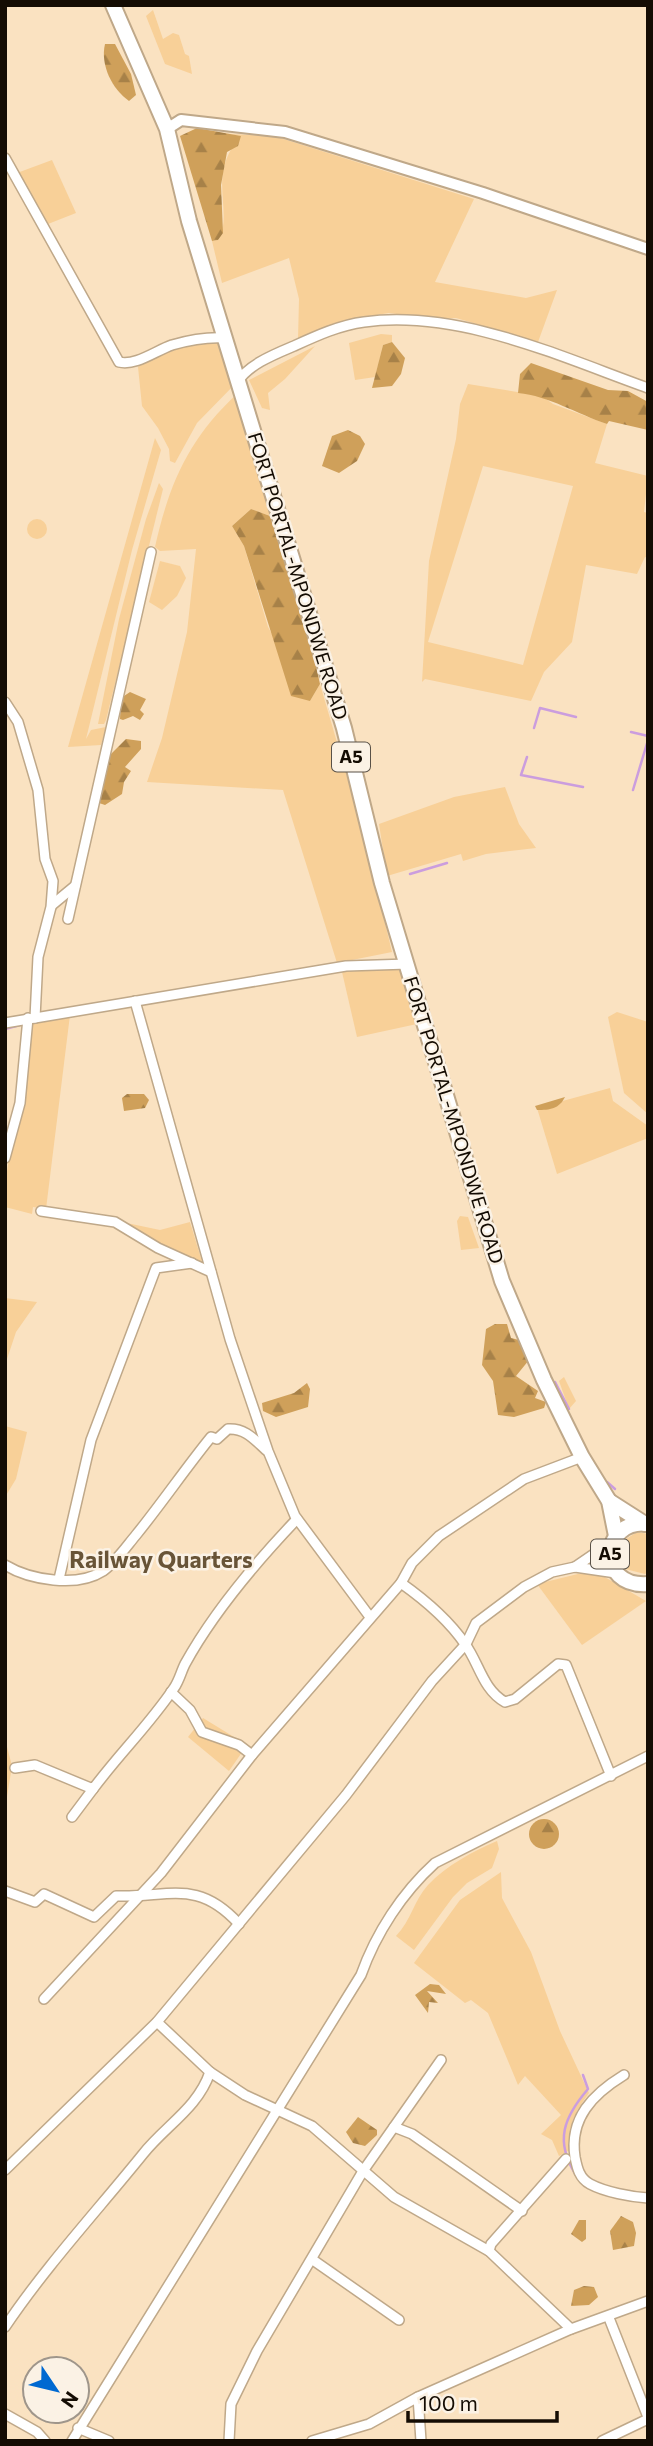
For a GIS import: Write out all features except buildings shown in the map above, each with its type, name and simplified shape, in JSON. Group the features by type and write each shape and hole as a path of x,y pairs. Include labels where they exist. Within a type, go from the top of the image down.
{"highway":[{"name":"FORT PORTAL-MPONDWE ROAD","path":"113,5 167,129 189,221 344,728 382,883 502,1282 531,1354 582,1457 609,1501 615,1538"},
{"name":"FORT PORTAL-MPONDWE ROAD","path":"609,1501 646,1524"},
{"name":"A5","path":"646,1524 634,1524 615,1538 610,1552 616,1573 642,1584 648,1596"}],"street":[{"path":"167,129 181,120 285,132 483,193 648,249"},
{"path":"5,158 119,362 129,364 158,350 201,337 223,338"},
{"path":"237,383 241,376 273,355 322,333 363,322 396,320 438,323 479,331 648,388"},
{"path":"68,919 151,552"},
{"path":"5,702 18,722 38,790 45,859 53,881 52,905 38,957 20,1104 5,1158"},
{"path":"52,905 75,886"},
{"path":"5,1023 346,966 408,964"},
{"path":"135,1001 211,1272 268,1451 297,1519 370,1616"},
{"path":"41,1211 115,1222 158,1248 211,1272"},
{"path":"59,1579 91,1440 138,1309 156,1268 192,1263"},
{"path":"5,1565 21,1574 59,1579 94,1575 104,1570 168,1496 211,1437 217,1439 228,1429 235,1429 250,1435 268,1451"},
{"path":"44,1999 161,1873 252,1755 401,1583 412,1563 439,1536 524,1479 582,1457"},
{"path":"72,1817 125,1746 151,1721 212,1624 266,1552 297,1519"},
{"path":"575,1567 615,1538"},
{"path":"5,2170 157,2022 346,1795 432,1681 466,1644 476,1623 490,1611 552,1572 575,1567 616,1573"},
{"path":"401,1583 435,1609 466,1644 484,1680 498,1698 505,1702 516,1699 558,1664 566,1665 611,1776"},
{"path":"171,1692 190,1710 202,1732 239,1745 252,1755"},
{"path":"72,2441 361,1975 377,1938 426,1872 462,1849 648,1756"},
{"path":"15,1768 35,1765 93,1789"},
{"path":"5,1891 35,1902 44,1894 94,1917 116,1896 190,1894 209,1899 239,1924"},
{"path":"157,2022 210,2072 245,2095 312,2126 394,2197 489,2251 571,2329"},
{"path":"229,2441 231,2404 241,2380 363,2171 441,2060"},
{"path":"5,2327 92,2214 149,2147 196,2100 210,2072"},
{"path":"624,2075 591,2098 580,2116 573,2133 577,2171 589,2183 648,2198"},
{"path":"394,2127 412,2134 522,2211"},
{"path":"489,2251 491,2244 566,2159"},
{"path":"313,2260 399,2320"},
{"path":"312,2441 369,2424 418,2397 571,2329 609,2318 648,2301"},
{"path":"602,2441 648,2418 609,2318"},
{"path":"418,2397 421,2441"},
{"path":"5,2414 37,2432 46,2441"},
{"path":"78,2428 109,2441"}],"shaded area":[{"path":"153,10 163,39 173,33 179,35 185,54 189,56 192,74 165,64 146,16"},
{"path":"229,134 274,136 474,199 435,282 526,298 557,290 538,342 456,318 434,319 389,313 357,318 298,339 299,299 289,258 222,283 212,241 218,240 224,218 222,179 225,165 230,151 241,136"},
{"path":"52,160 76,213 48,224 17,173"},
{"path":"381,334 392,335 392,342 383,345 375,377 355,380 349,343"},
{"path":"221,338 236,383 197,423 175,463 170,461 169,449 142,406 138,367 152,352"},
{"path":"315,346 285,379 268,393 270,410 262,408 249,380"},
{"path":"468,384 542,396 553,404 607,424 595,463 648,476 644,512 648,513 648,558 645,557 637,574 586,565 572,642 544,672 531,701 425,679 422,682 429,561 456,439 460,404","holes":["483,466 573,486 523,665 428,642"]},
{"path":"237,394 271,506 270,516 251,509 232,526 244,546 268,627 310,701 320,684 364,835 392,952 337,963 283,790 147,782 162,738 187,632 196,549 160,551 155,547 167,503 183,463 206,428"},
{"path":"155,438 161,450 132,550 86,739 91,730 106,727 101,745 68,747"},
{"path":"159,483 163,489 106,720 104,724 98,724 119,619 146,519"},
{"path":"33,519 41,519 47,529 41,539 33,539 27,533 27,525"},
{"path":"160,561 180,566 186,578 177,596 162,610 149,602"},
{"path":"505,787 519,824 536,848 486,854 463,861 461,854 387,876 379,824 454,797"},
{"path":"394,966 401,971 417,1024 357,1037 342,972"},
{"path":"617,1012 648,1022 648,1114 624,1093 608,1017"},
{"path":"70,1015 46,1209 33,1207 32,1214 5,1207 5,1184 30,1025"},
{"path":"610,1088 613,1101 648,1126 648,1138 557,1174 537,1108"},
{"path":"460,1216 468,1217 479,1248 461,1250 457,1221"},
{"path":"122,1222 160,1230 190,1222 203,1265 157,1245"},
{"path":"5,1298 37,1302 16,1332 5,1365"},
{"path":"564,1377 576,1401 569,1409 559,1381"},
{"path":"5,1426 27,1432 16,1479 5,1497"},
{"path":"637,1532 648,1534 648,1572 645,1574 625,1569 618,1557 620,1543"},
{"path":"586,1572 603,1576 646,1601 582,1645 537,1584"},
{"path":"203,1718 247,1745 229,1771 188,1737"},
{"path":"5,1739 12,1766 5,1809"},
{"path":"497,1841 499,1849 492,1868 467,1883 453,1897 414,1950 396,1936 423,1891 435,1878 460,1860"},
{"path":"501,1872 502,1898 531,1952 560,2031 589,2093 573,2120 570,2150 559,2156 552,2140 541,2134 561,2115 525,2076 518,2085 488,2013 471,2000 465,2003 414,1963 460,1900"}],"green space":[{"path":"105,44 115,44 131,74 136,95 129,101 117,90 109,76 104,60"},
{"path":"197,128 241,136 238,146 227,152 221,185 223,233 218,240 212,241 180,136"},
{"path":"392,342 405,358 401,374 392,386 372,388 383,345"},
{"path":"531,363 608,390 628,391 648,402 648,430 609,421 607,424 552,401 518,393 520,374"},
{"path":"348,430 360,436 365,444 357,461 339,473 322,466 332,436"},
{"path":"251,509 270,516 309,635 320,684 310,701 291,696 244,546 232,526"},
{"path":"130,692 146,699 140,710 144,714 140,720 133,716 120,719 121,698"},
{"path":"126,739 141,741 141,749 125,767 131,771 124,782 122,794 105,805 99,803 108,757"},
{"path":"127,1094 144,1094 149,1100 145,1108 124,1111 122,1098"},
{"path":"565,1097 554,1108 537,1110 535,1106"},
{"path":"495,1324 507,1324 511,1338 519,1340 529,1360 516,1376 538,1391 535,1398 546,1402 544,1408 514,1417 498,1415 493,1381 482,1365 486,1329"},
{"path":"307,1383 310,1389 308,1407 276,1417 263,1411 262,1403 294,1393"},
{"path":"544,1819 550,1820 558,1828 558,1840 550,1848 544,1849 538,1848 530,1840 529,1834 530,1828 538,1820"},
{"path":"430,1984 439,1985 446,1994 427,1991 438,2003 429,2002 428,2013 415,1995"},
{"path":"358,2117 377,2130 377,2135 365,2146 353,2143 346,2132"},
{"path":"621,2216 633,2222 636,2233 634,2246 613,2250 610,2231"},
{"path":"579,2220 586,2220 586,2239 582,2242 571,2234"},
{"path":"584,2286 594,2287 598,2297 589,2305 571,2306 574,2290"}],"waterway":[{"path":"534,728 540,708 576,717"},
{"path":"631,732 648,736"},
{"path":"633,790 648,740"},
{"path":"527,757 521,775 583,787"},
{"path":"410,874 447,863"},
{"path":"5,1029 20,1025"},
{"path":"555,1382 569,1409"},
{"path":"607,1482 615,1489"},
{"path":"576,2175 569,2163 564,2140 573,2109 588,2089 583,2075"}],"district":[{"name":"Railway Quarters","path":"161,1560"}]}
